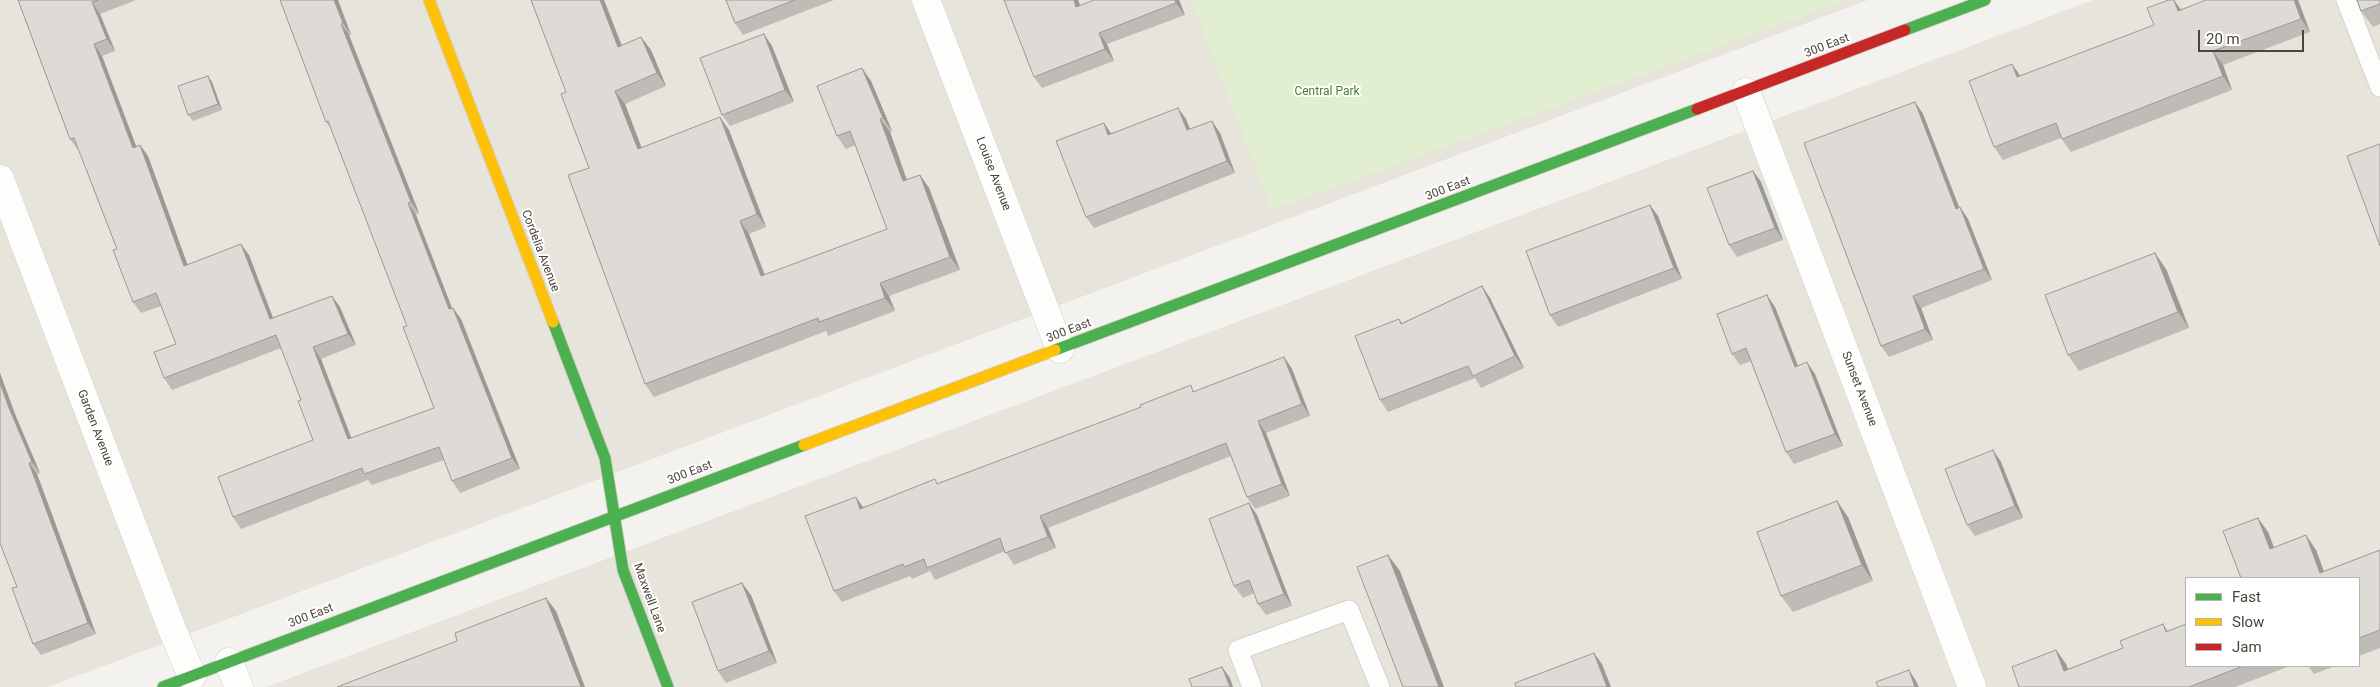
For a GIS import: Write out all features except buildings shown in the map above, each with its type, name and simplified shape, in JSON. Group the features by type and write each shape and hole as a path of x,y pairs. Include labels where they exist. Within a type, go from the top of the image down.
{"street":[{"name":"Cordelia Avenue","path":"429,0 605,458 614,516"},
{"name":"Louise Avenue","path":"926,0 1060,348"},
{"name":"300 East","path":"162,687 1060,348 1746,92 1985,0"},
{"name":"Sunset Avenue","path":"1746,92 1972,687"},
{"name":"Garden Avenue","path":"0,179 172,629 192,676"},
{"name":"Maxwell Lane","path":"614,516 623,570 668,687"},
{"path":"229,662 239,687"}],"lane":[{"path":"2346,0 2380,87"},
{"path":"1252,687 1238,650 1349,610 1380,687"}],"shaded area":[{"path":"0,0 1868,0 48,687 0,687"},
{"path":"2093,0 2380,0 2380,687 266,687"}],"green space":[{"name":"Central Park","path":"1191,0 1847,0 1272,210"}],"traffic: fast":[{"path":"1905,30 1985,0"},
{"path":"1055,350 1697,109"},
{"path":"553,322 605,458 623,570 668,687"},
{"path":"163,687 804,445"}],"traffic: slow":[{"path":"429,0 553,322"},
{"path":"804,445 1055,350"}],"traffic: jam":[{"path":"1697,109 1905,30"}]}
